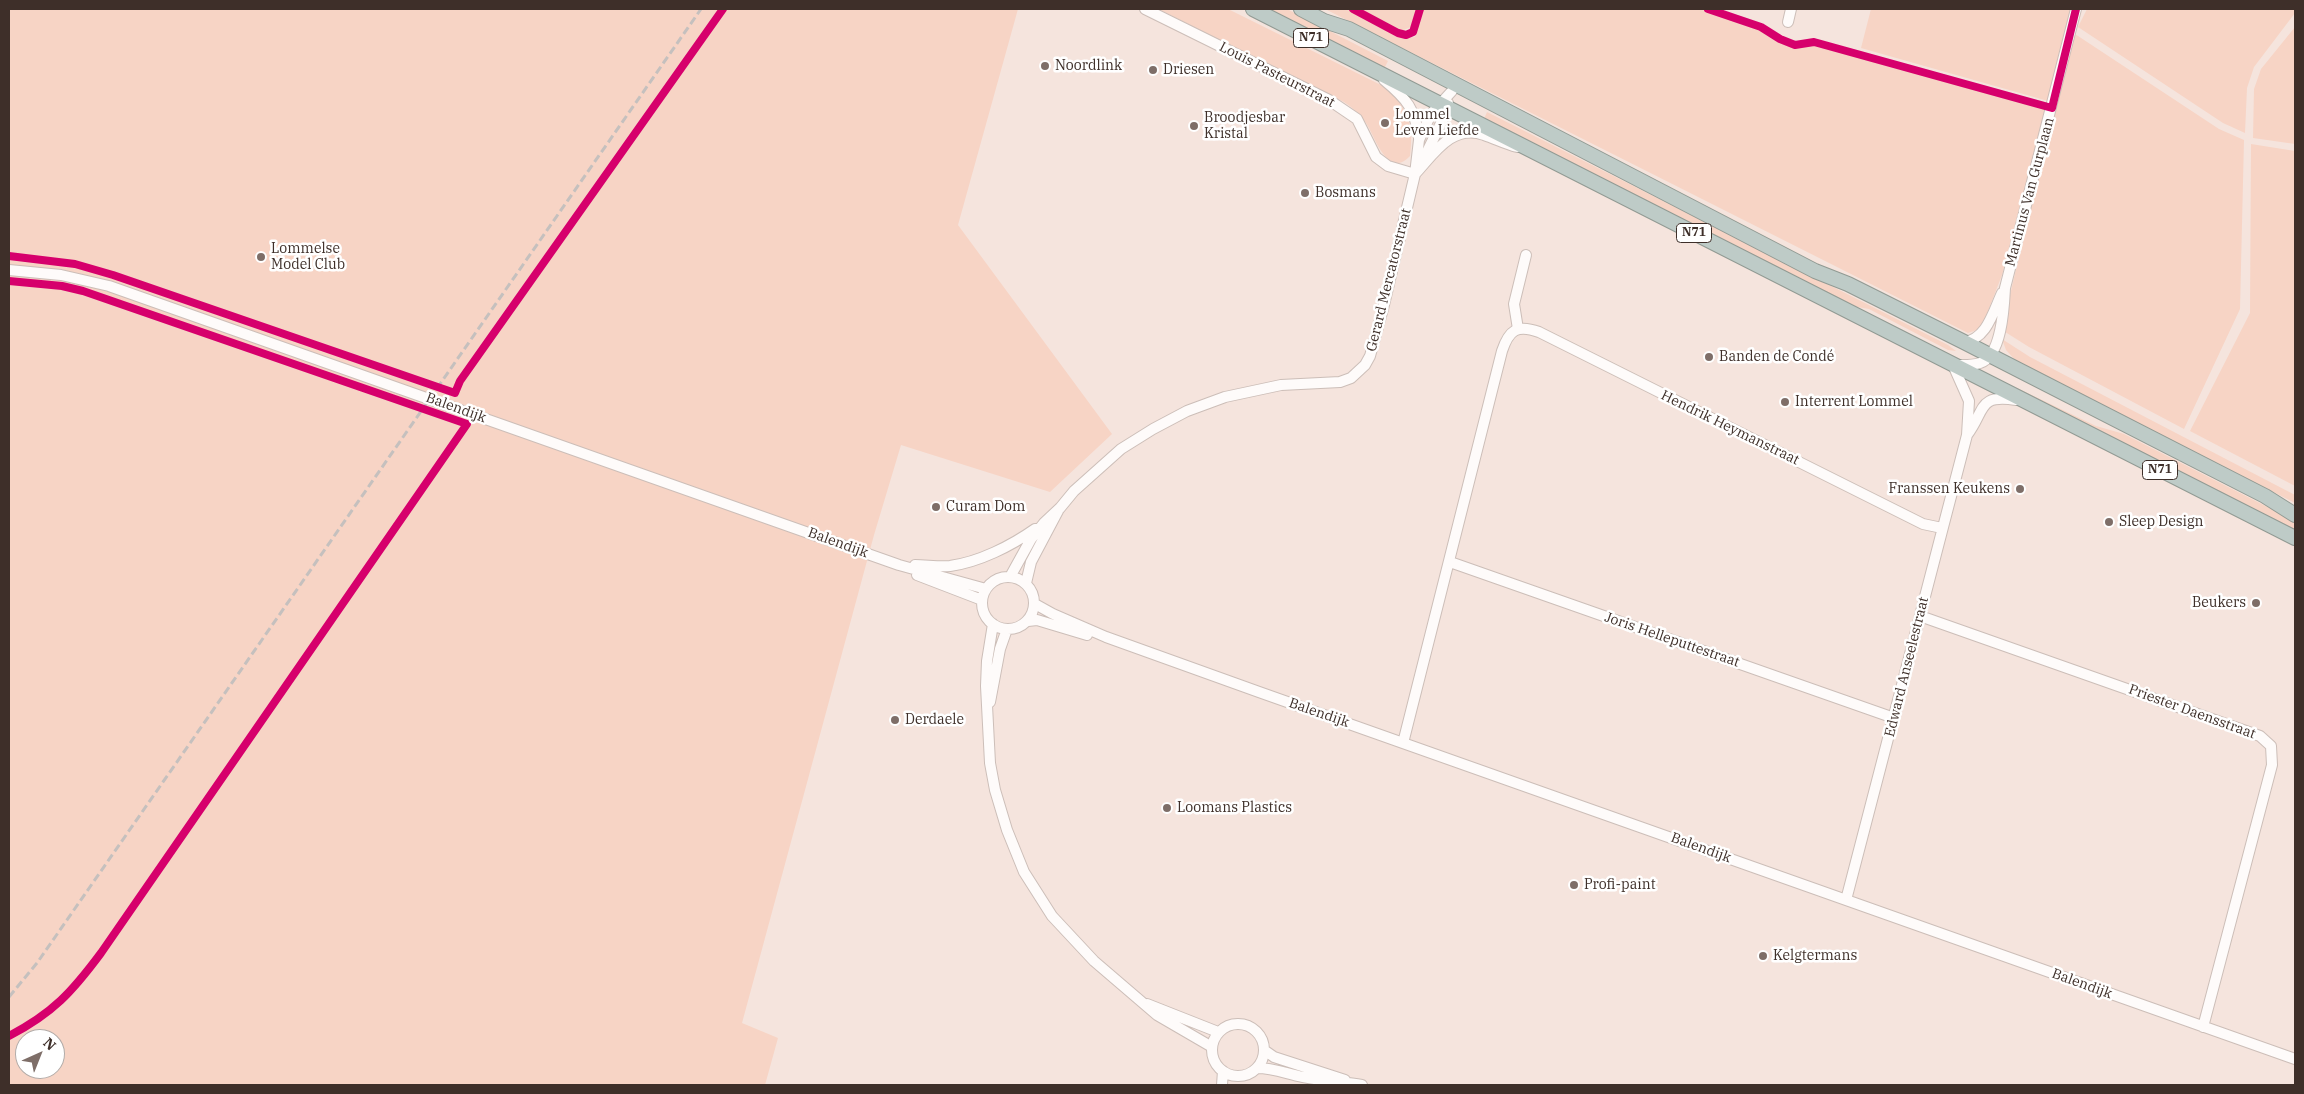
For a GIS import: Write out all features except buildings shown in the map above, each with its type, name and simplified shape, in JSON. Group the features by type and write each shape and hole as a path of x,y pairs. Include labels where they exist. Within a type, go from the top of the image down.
{"highway":[{"name":"N71","path":"1253,9 2295,538"},
{"name":"N71","path":"1301,9 1376,43 1815,271 1848,284 1964,342 2265,496 2295,515"},
{"name":"N71","path":"1324,20 1343,35 1452,91 1587,158 1614,168"}],"street":[{"name":"Louis Pasteurstraat","path":"1145,9 1329,100 1357,120 1376,157 1388,166 1415,174"},
{"path":"1788,22 1791,9"},
{"name":"Martinus Van Gurplaan","path":"1990,356 2003,316 2005,288 2076,9"},
{"path":"1368,67 1401,94 1410,105 1415,116 1419,140 1415,174"},
{"path":"1419,140 1431,114 1443,105 1452,91"},
{"path":"1415,174 1441,123 1443,105"},
{"path":"1415,174 1442,143 1463,134 1483,134 1501,143 1534,152"},
{"name":"Gerard Mercatorstraat","path":"1010,577 1031,540 1074,491 1121,449 1153,428 1187,411 1243,392 1281,385 1340,382 1358,372 1370,356 1415,174"},
{"path":"1403,743 1502,351 1507,338 1518,329 1514,304 1526,255"},
{"name":"Balendijk","path":"9,270 61,275 109,286 899,565"},
{"name":"Martinus Van Gurplaan","path":"1964,342 1980,337 2005,288"},
{"name":"Hendrik Heymanstraat","path":"1518,329 1522,328 1538,332 1924,524 1942,528"},
{"path":"1998,336 2000,352 2014,368"},
{"path":"1953,365 1982,363 1990,356"},
{"name":"Edward Anseelestraat","path":"1846,900 1967,434 1969,401 1953,365"},
{"name":"Edward Anseelestraat","path":"1967,434 1974,425 1983,405 1990,399 2000,397 2025,401"},
{"name":"Gerard Mercatorstraat","path":"1026,583 1031,562 1052,527 1060,508"},
{"path":"899,565 948,566 964,562 1001,549 1044,523"},
{"name":"Joris Helleputtestraat","path":"1450,562 1894,718"},
{"path":"899,565 984,594"},
{"path":"1010,577 1026,583 1031,589 1035,604 1028,621 1022,626 1007,629 993,624 984,613 984,594 996,579 1010,577"},
{"name":"Balendijk","path":"1035,604 1052,614 1106,637 2295,1060"},
{"name":"Priester Daensstraat","path":"1920,616 2260,736 2272,746 2272,765 2203,1027"},
{"name":"Balendijk","path":"1028,621 1037,620 1090,635 1106,637"},
{"path":"993,624 987,661 988,739 995,790 1007,830 1024,872 1036,894 1067,934 1094,961 1147,1004 1157,1015 1212,1047"},
{"path":"988,711 1000,649 1007,629"},
{"path":"1147,1004 1218,1032"},
{"path":"1234,1085 1240,1076 1257,1068 1261,1063 1264,1050 1263,1041 1251,1027 1234,1024 1225,1026 1218,1032 1212,1047 1212,1056 1223,1071 1240,1076"},
{"path":"1264,1050 1274,1056 1357,1084"},
{"path":"1257,1068 1281,1070 1298,1076 1330,1082 1357,1084"},
{"path":"1222,1085 1223,1071"}],"shaded area":[{"path":"9,9 1018,9 958,225 1112,434 1050,492 901,445 874,535 742,1023 778,1038 765,1085 9,1085"},
{"path":"1158,9 1228,9 1385,87 1399,102 1408,118 1411,136 1410,156 1402,162 1395,163 1388,160 1364,120 1344,102"},
{"path":"1265,9 1287,9 1388,61 1384,69"},
{"path":"1325,9 1348,9 1407,38 1415,37 1423,9 1706,9 1755,26 1791,45 1802,47 1812,44 1826,46 2045,109 2002,275 1983,324 1977,330 1968,333"},
{"path":"1360,9 1416,9 1411,27 1401,31"},
{"path":"1871,9 2079,9 2048,101 1861,48"},
{"path":"2087,9 2295,9 2295,13 2254,67 2247,88 2245,133 2223,123 2078,27"},
{"path":"2295,27 2295,144 2253,138 2254,89 2261,69"},
{"path":"2075,34 2219,129 2244,140 2240,309 2184,429 2029,347 2002,330 2026,226"},
{"path":"1487,112 1948,345 1956,351 1948,350 1869,309 1852,306 1484,119"},
{"path":"2251,144 2295,151 2295,486 2190,431 2250,313"},
{"path":"2002,339 2030,357 2295,495 2295,503 2016,361 2006,350"},
{"path":"2011,385 2096,426 2124,434 2295,521 2295,532"}],"railway":[{"path":"9,997 37,963 701,9"}],"cycle path":[{"path":"9,256 75,264 113,275 455,393 460,381 723,9"},
{"path":"1353,9 1398,33 1406,35 1413,32 1420,9"},
{"path":"1708,9 1761,27 1780,39 1795,45 1814,42 2052,108 2076,9"},
{"path":"9,281 62,286 83,291 467,424 101,953 81,979 50,1010 9,1036"}],"place":[{"name":"Noordlink","path":"1045,66"},
{"name":"Driesen","path":"1153,70"},
{"name":"Lommel Leven Liefde","path":"1385,123"},
{"name":"Broodjesbar Kristal","path":"1194,126"},
{"name":"Bosmans","path":"1305,193"},
{"name":"Lommelse Model Club","path":"261,257"},
{"name":"Banden de Condé","path":"1709,357"},
{"name":"Interrent Lommel","path":"1785,402"},
{"name":"Franssen Keukens","path":"2020,489"},
{"name":"Curam Dom","path":"936,507"},
{"name":"Sleep Design","path":"2109,522"},
{"name":"Beukers","path":"2256,603"},
{"name":"Derdaele","path":"895,720"},
{"name":"Loomans Plastics","path":"1167,808"},
{"name":"Profi-paint","path":"1574,885"},
{"name":"Kelgtermans","path":"1763,956"}]}
